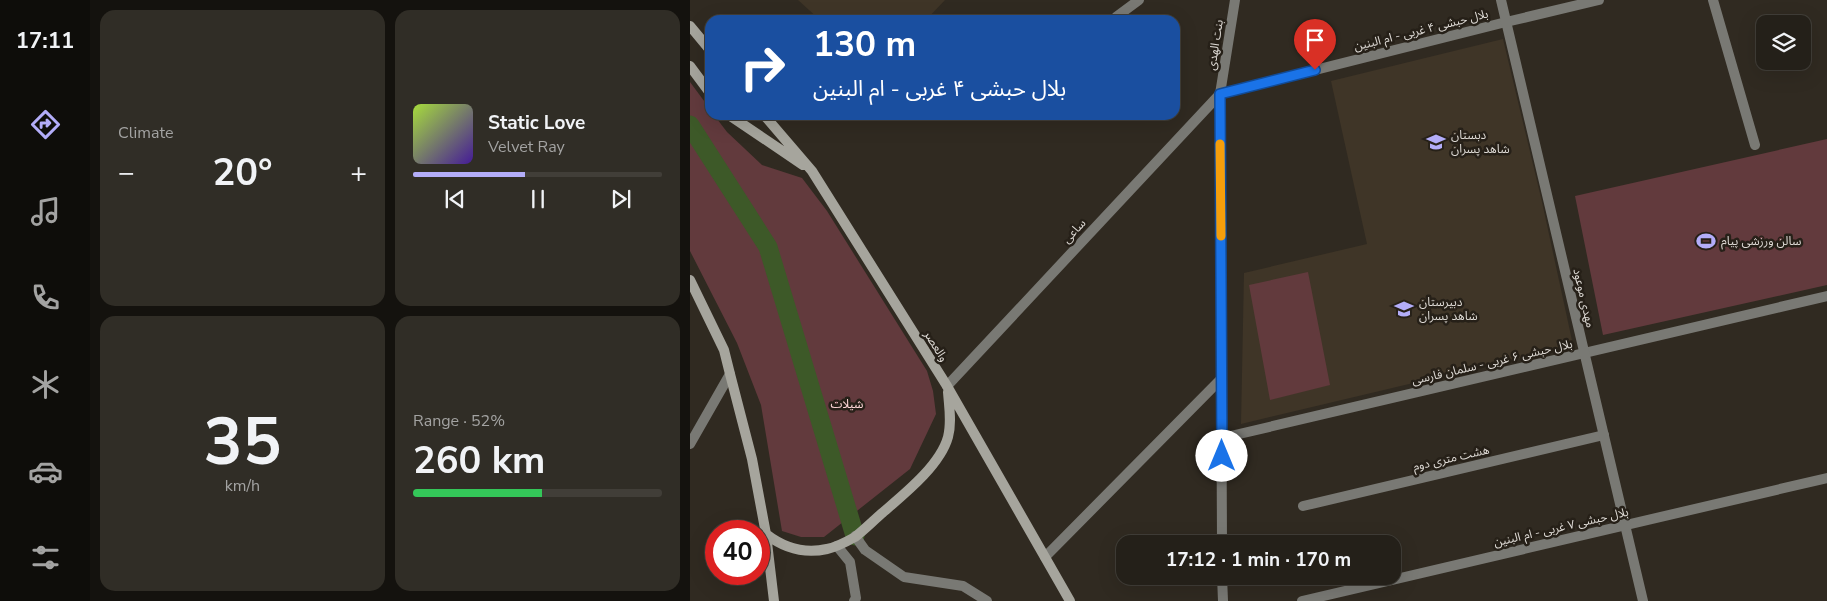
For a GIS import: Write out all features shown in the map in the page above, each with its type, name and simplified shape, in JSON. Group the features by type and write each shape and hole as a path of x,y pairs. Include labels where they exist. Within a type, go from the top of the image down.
{"main road":[{"path":"690,26 705,44"},
{"path":"690,66 705,86"},
{"path":"736,120 812,172"},
{"name":"والعصر","path":"768,120 812,172 947,386 1070,601"},
{"path":"690,280 724,350 752,459 763,520"},
{"path":"770,537 778,544 792,549 810,551 838,546 855,536 917,482 936,459 948,439 951,419 947,386"},
{"path":"770,568 774,601"}],"street":[{"path":"1119,15 1139,0"},
{"name":"بنت الهدی","path":"1222,535 1220,94 1235,0"},
{"name":"مهدی موعود","path":"1501,0 1643,601"},
{"name":"بلال حبشی ۴ غربی - ام البنین","path":"1220,94 1599,0"},
{"path":"1713,0 1755,145"},
{"name":"ساعی","path":"947,386 1220,94"},
{"name":"بلال حبشی ۶ غربی - سلمان فارسی","path":"1222,438 1827,296"},
{"path":"690,444 730,374"},
{"path":"1045,557 1221,378"},
{"name":"هشت متری دوم","path":"1303,506 1604,435"},
{"name":"بلال حبشی ۷ غربی - ام البنین","path":"1302,601 1827,478"},
{"path":"855,536 865,550 904,577 962,586 987,601"},
{"path":"838,546 850,562 856,598 854,601"},
{"path":"1222,585 1223,601"}],"shaded area":[{"path":"798,0 945,0 931,15 814,15"},
{"name":"دبیرستان شاهد پسران","path":"1503,39 1542,202 1573,345 1241,424 1244,273 1367,244 1331,81"}],"green space":[{"name":"شیلات","path":"690,82 705,102 705,120 718,120 727,132 762,165 802,178 827,211 927,371 933,391 936,414 910,469 824,537 801,537 782,531 761,405 737,343 690,251"},
{"name":"سالن ورزشی پیام","path":"1827,139 1827,285 1603,335 1575,196"},
{"path":"1308,272 1330,385 1270,400 1249,285"}],"waterway":[{"path":"690,125 768,247 855,536"}],"slow traffic":[{"path":"1220,144 1221,236"}],"place":[{"name":"دبستان شاهد پسران","path":"1436,142"},
{"name":"سالن ورزشی پیام","path":"1706,241"},
{"name":"دبیرستان شاهد پسران","path":"1404,309"}],"route":[{"path":"1222,456 1220,94 1315,70"}]}
